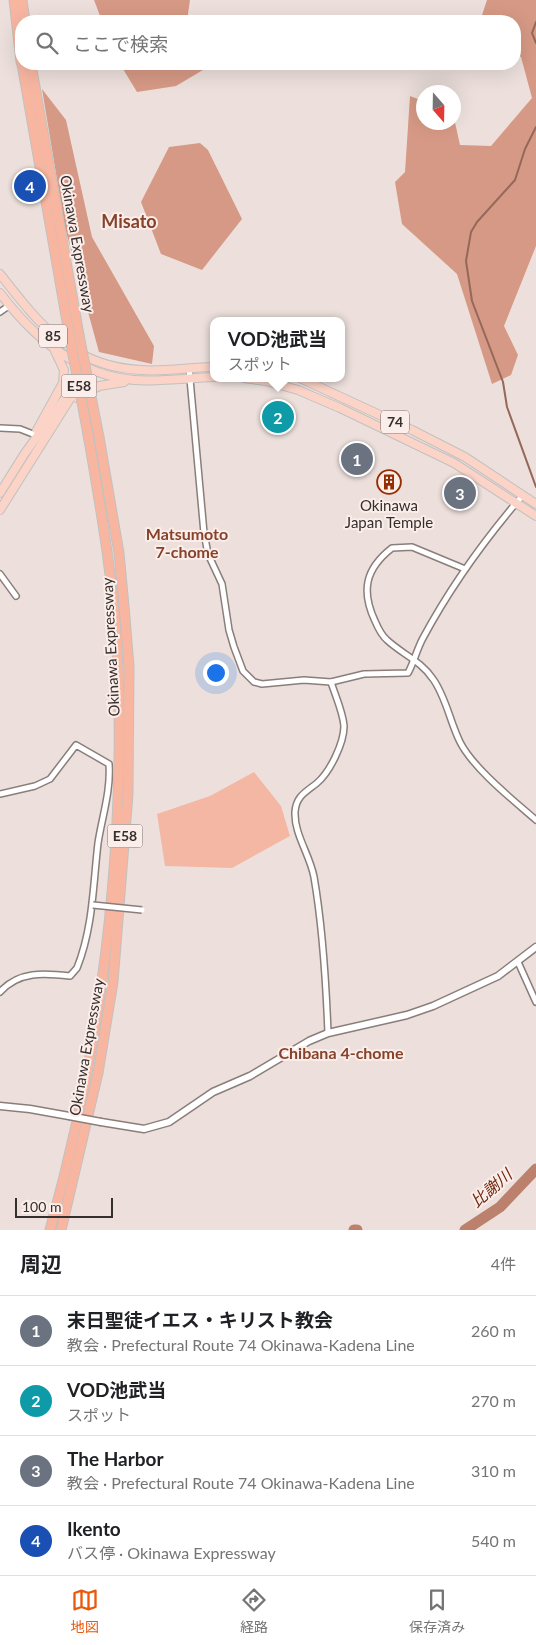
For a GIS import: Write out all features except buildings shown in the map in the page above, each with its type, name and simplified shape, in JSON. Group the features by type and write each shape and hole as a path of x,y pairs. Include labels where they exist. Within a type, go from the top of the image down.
{"highway":[{"name":"Okinawa Expressway","path":"14,0 16,15"},
{"path":"22,0 24,15"},
{"name":"Okinawa Expressway","path":"22,70 69,333 119,553 129,666 127,803 113,982 98,1073 61,1230"},
{"name":"Okinawa Expressway","path":"32,70 79,335 94,439 108,555 118,666 115,855 103,982 88,1070 67,1171 50,1230"}],"main road":[{"name":"85","path":"0,274 48,332 74,351 91,359"},
{"name":"85","path":"0,293 54,349 86,368"},
{"path":"0,493 26,453 63,383 64,370 54,349"},
{"path":"0,510 60,417 91,359 113,366 142,370 210,367"},
{"path":"86,368 134,380"},
{"path":"36,435 86,368"},
{"path":"60,417 76,400 91,389 105,384 134,380 210,377"},
{"name":"74","path":"270,382 298,390 340,408 454,463 536,516"},
{"name":"74","path":"308,382 456,453 536,504"}],"street":[{"path":"0,312 10,305"},
{"path":"189,368 204,533 208,554 222,584 229,630 243,671 254,682 262,684 304,680 331,682 364,674 405,674 410,671 413,658 430,624 465,569 494,528 523,495"},
{"path":"0,428 20,429 36,435"},
{"path":"465,569 423,551 401,546 388,551 374,568 366,584 366,592 372,614 384,637 413,658 434,680 460,742 468,753 499,787 536,820"},
{"path":"0,574 16,596"},
{"path":"328,1033 323,950 315,888 311,863 298,832 295,813 298,800 324,777 341,740 344,725 331,682"},
{"path":"0,794 35,786 50,780 76,745 108,764 110,775 105,817 99,842 93,905 82,956 74,974 70,976 43,973 16,980 0,992"},
{"path":"93,905 142,910"},
{"path":"0,1106 30,1109 144,1128 169,1122 212,1092 250,1076 309,1041 328,1033 407,1015 434,1006 480,986 518,962 536,947"},
{"path":"518,962 536,1002"}],"shaded area":[{"path":"94,0 190,0 188,15 100,15"},
{"path":"487,0 536,0 536,246 504,326 518,355 511,375 492,384 457,274 402,224 395,182 405,172 410,96 416,98 416,130 457,130 460,145 491,146 532,98 521,57 521,15 482,15"},
{"path":"124,70 203,70 176,86 137,92"},
{"path":"42,89 66,120 92,237 154,346 152,364 99,352 65,228"},
{"path":"200,143 208,150 242,219 202,270 161,254 141,202 169,147"},
{"path":"254,772 281,806 290,836 232,868 165,866 157,814 210,796"}],"waterway":[{"path":"536,22 532,33 536,43"},
{"path":"536,127 525,149 515,180 477,222 471,232 466,261 472,301 503,382 507,407 536,487"},
{"name":"比謝川","path":"465,1230 500,1207 536,1169"}],"place":[{"name":"Ikento","path":"30,186"},
{"name":"VOD池武当","path":"278,417"},
{"name":"末日聖徒イエス・キリスト教会","path":"357,459"},
{"name":"Okinawa Japan Temple","path":"389,482"},
{"name":"The Harbor","path":"460,493"}],"district":[{"name":"Misato","path":"129,222"},
{"name":"Matsumoto 7-chome","path":"187,543"},
{"name":"Chibana 4-chome","path":"341,1053"}]}
